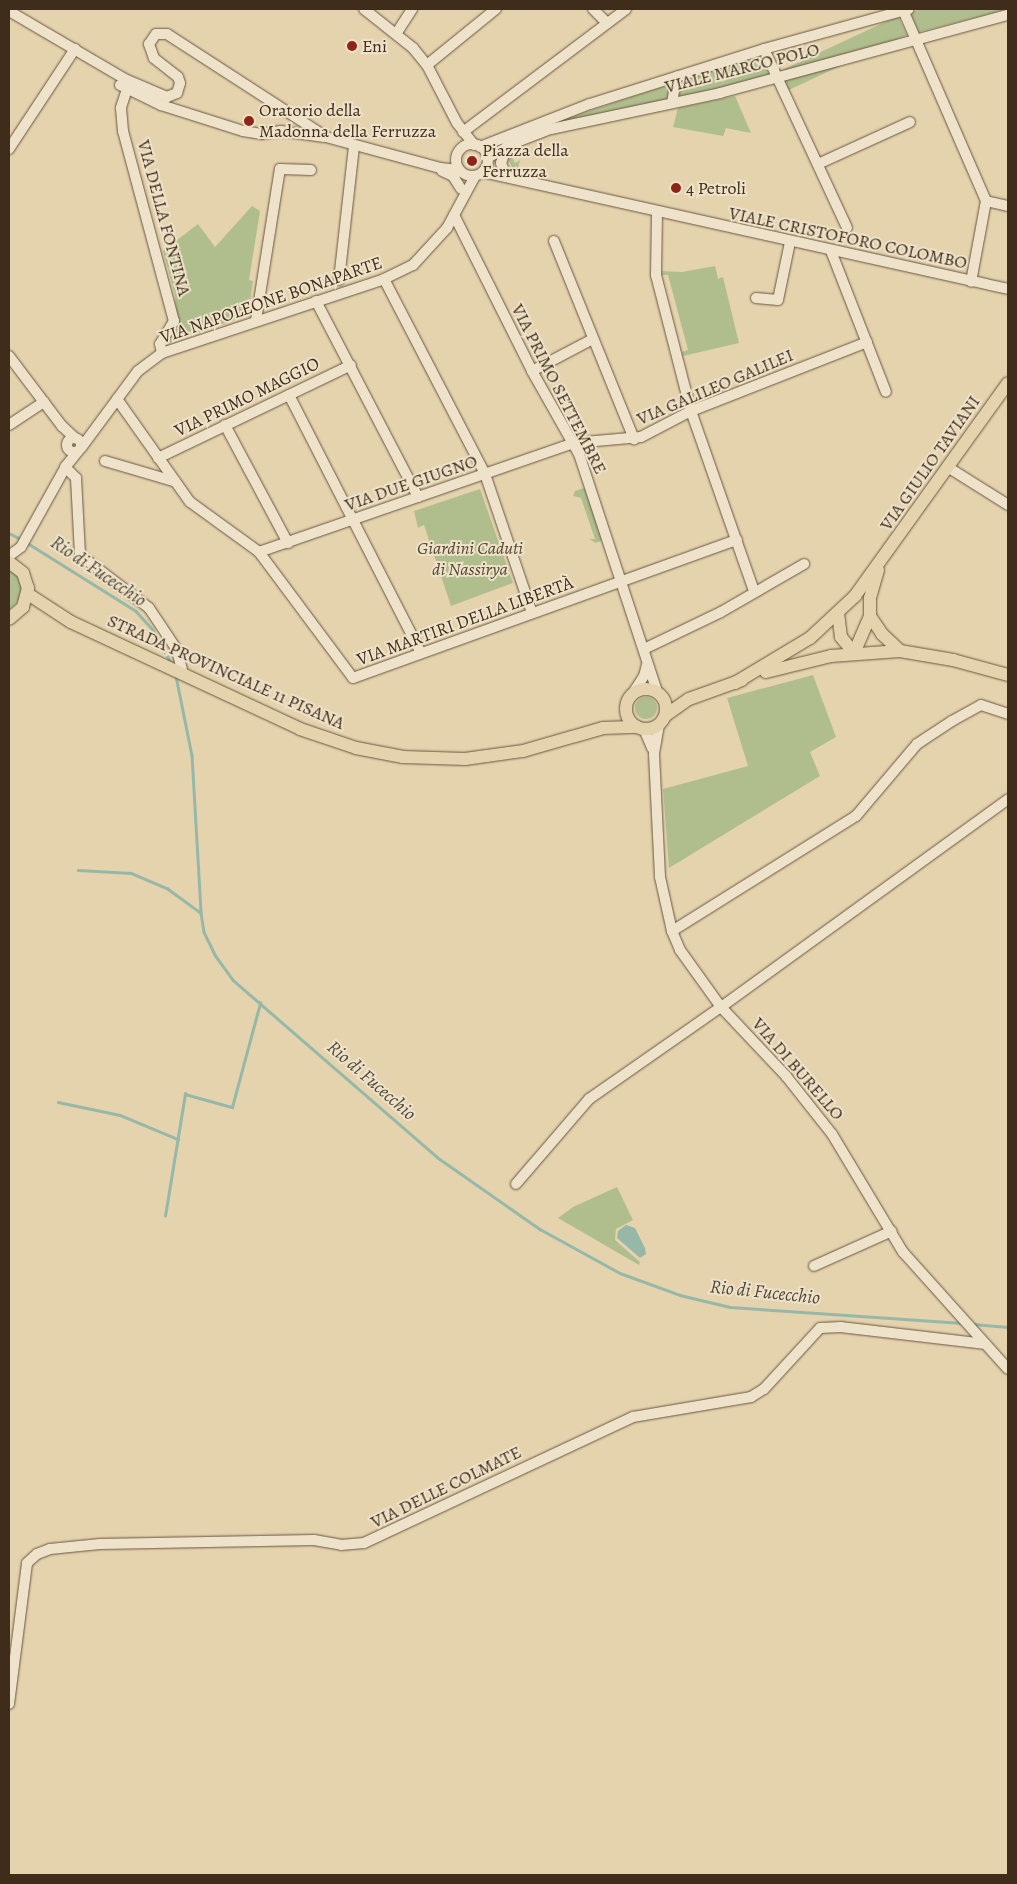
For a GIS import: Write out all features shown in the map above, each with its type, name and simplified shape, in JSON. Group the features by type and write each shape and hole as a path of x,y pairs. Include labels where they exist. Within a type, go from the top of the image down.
{"main road":[{"name":"VIA GIULIO TAVIANI","path":"735,682 782,657 838,613 880,563 1008,383"},
{"path":"9,562 25,576 28,594 14,615"},
{"name":"VIA GIULIO TAVIANI","path":"854,653 870,616 870,598 880,563"},
{"name":"STRADA PROVINCIALE 11 PISANA","path":"28,594 71,622 327,740 403,757 439,759 498,755 603,728 640,728 662,720 689,699 735,682 794,663 854,653 900,651 953,660 1008,675"},
{"name":"STRADA PROVINCIALE 11 PISANA","path":"14,615 36,612 71,622"},
{"path":"838,613 841,637 854,653"},
{"path":"870,616 882,634 900,651"},
{"name":"STRADA PROVINCIALE 11 PISANA","path":"603,728 642,689 689,699"},
{"path":"659,693 666,704 662,720"},
{"path":"628,701 628,719 640,728"}],"street":[{"path":"364,9 396,34 426,65 460,128 477,146 483,167 459,163 440,168"},
{"path":"396,34 412,9"},
{"path":"426,65 496,9"},
{"path":"593,9 608,23"},
{"path":"460,128 626,9"},
{"path":"906,10 916,39 986,201 970,282"},
{"name":"VIALE MARCO POLO","path":"477,146 548,119 677,76 764,49 906,10"},
{"path":"9,11 76,48 125,79 167,97 177,93 180,83 178,77 154,58 149,44 156,34 166,34 326,137 440,168 453,176 461,189"},
{"name":"VIALE MARCO POLO","path":"483,167 507,146 551,128 672,104 1008,15"},
{"path":"9,149 76,48"},
{"path":"764,49 847,228"},
{"path":"672,104 677,76"},
{"name":"VIA DELLA FONTINA","path":"162,353 160,344 174,321 123,131 121,108 123,87 161,105 243,131 262,134 281,131 326,137"},
{"path":"818,164 910,122"},
{"name":"VIA NAPOLEONE BONAPARTE","path":"456,210 461,189 459,163 460,128"},
{"path":"339,280 354,146"},
{"path":"459,163 477,146"},
{"path":"506,175 501,163 507,146"},
{"name":"VIA NAPOLEONE BONAPARTE","path":"9,556 21,547 66,467 138,371 162,353 256,320 384,279 419,260 447,228 483,167"},
{"name":"VIALE CRISTOFORO COLOMBO","path":"483,167 506,175 657,212 1008,289"},
{"path":"256,320 280,169 311,170"},
{"path":"986,201 1008,206"},
{"name":"VIA PRIMO SETTEMBRE","path":"456,210 467,243 590,480 622,582"},
{"path":"657,212 656,274 692,411 754,591"},
{"name":"VIA PRIMO SETTEMBRE","path":"447,228 467,243"},
{"path":"554,241 634,439"},
{"path":"756,298 778,300 790,242"},
{"path":"831,251 886,392"},
{"path":"384,279 485,474 532,613"},
{"path":"316,301 351,365 418,497"},
{"path":"532,371 594,339"},
{"name":"VIA GALILEO GALILEI","path":"573,444 634,439 692,411 867,342"},
{"path":"9,356 62,426 71,441 71,452 79,450"},
{"name":"VIA PRIMO MAGGIO","path":"158,458 351,365"},
{"path":"289,395 421,653"},
{"path":"117,399 173,481 190,502 259,552"},
{"path":"9,425 44,402"},
{"path":"225,425 288,542"},
{"name":"VIA NAPOLEONE BONAPARTE","path":"66,467 71,441 94,428"},
{"name":"VIA DUE GIUGNO","path":"259,552 573,444"},
{"path":"105,460 173,481"},
{"path":"66,467 76,478 80,555 149,608 177,650 186,676"},
{"path":"949,468 1008,505"},
{"name":"VIA MARTIRI DELLA LIBERTÀ","path":"259,552 350,677 358,677 737,540"},
{"path":"21,547 21,564 25,576"},
{"path":"644,649 721,612 754,591 804,564"},
{"path":"622,582 644,649 647,664 659,693"},
{"path":"628,701 644,676 647,664"},
{"path":"672,931 856,816 917,744 952,721 981,705 1008,714"},
{"name":"VIA DI BURELLO","path":"662,720 654,754 660,877 672,931 680,950 722,1007 809,1103 837,1140 904,1252 1008,1369"},
{"name":"VIA DI BURELLO","path":"640,728 654,754"},
{"path":"516,1184 589,1099 722,1007 1008,799"},
{"path":"814,1266 892,1231"},
{"name":"VIA DELLE COLMATE","path":"9,1704 27,1563 37,1554 50,1549 100,1544 314,1540 341,1545 364,1543 633,1417 751,1397 764,1389 820,1328 841,1327 985,1344"}],"green space":[{"path":"923,9 1008,9 919,32 910,12"},
{"path":"898,16 907,35 787,91 778,72"},
{"path":"760,56 770,76 678,99 681,81"},
{"path":"671,84 667,102 554,126 552,123"},
{"path":"735,96 751,133 726,128 723,136 673,127 678,108"},
{"path":"522,146 520,158 518,154 512,157 515,163 520,160 518,169 512,167 507,158 510,152"},
{"path":"252,206 260,211 249,280 253,281 248,315 166,344 176,316 175,295 163,251 198,224 215,247"},
{"path":"715,266 718,279 723,277 739,343 683,356 682,352 688,350 668,275 662,275 661,271 682,272"},
{"path":"587,487 603,540 596,543 589,539 595,539 581,498 573,496 575,491"},
{"name":"Giardini Caduti di Nassirya","path":"480,489 513,583 451,606 424,525 418,528 414,511"},
{"path":"9,569 17,574 22,586 20,599 9,610"},
{"path":"813,675 836,737 810,752 820,776 669,868 663,789 748,766 727,698"},
{"path":"646,697 654,700 657,708 654,716 646,719 638,716 635,708 638,700"},
{"path":"617,1187 633,1220 616,1229 615,1240 640,1262 639,1265 558,1218 573,1207"}],"shaded area":[{"path":"626,1225 635,1228 645,1248 646,1254 640,1258 617,1238 618,1231"}],"waterway":[{"name":"Rio di Fucecchio","path":"9,533 21,539"},
{"name":"Rio di Fucecchio","path":"26,542 136,611 153,630 172,664"},
{"name":"Rio di Fucecchio","path":"176,676 192,755 201,913 204,932 215,955 233,980 437,1157 540,1229 620,1273 680,1295 730,1307 962,1323"},
{"path":"78,870 131,873 167,888 201,913"},
{"path":"165,1216 185,1094 232,1107 260,1003"},
{"path":"58,1102 120,1115 178,1139"},
{"name":"Rio di Fucecchio","path":"973,1324 1008,1327"}],"place":[{"name":"Eni","path":"352,46"},
{"name":"Oratorio della Madonna della Ferruzza","path":"249,121"},
{"name":"Piazza della Ferruzza","path":"472,161"},
{"name":"4 Petroli","path":"676,188"}]}
